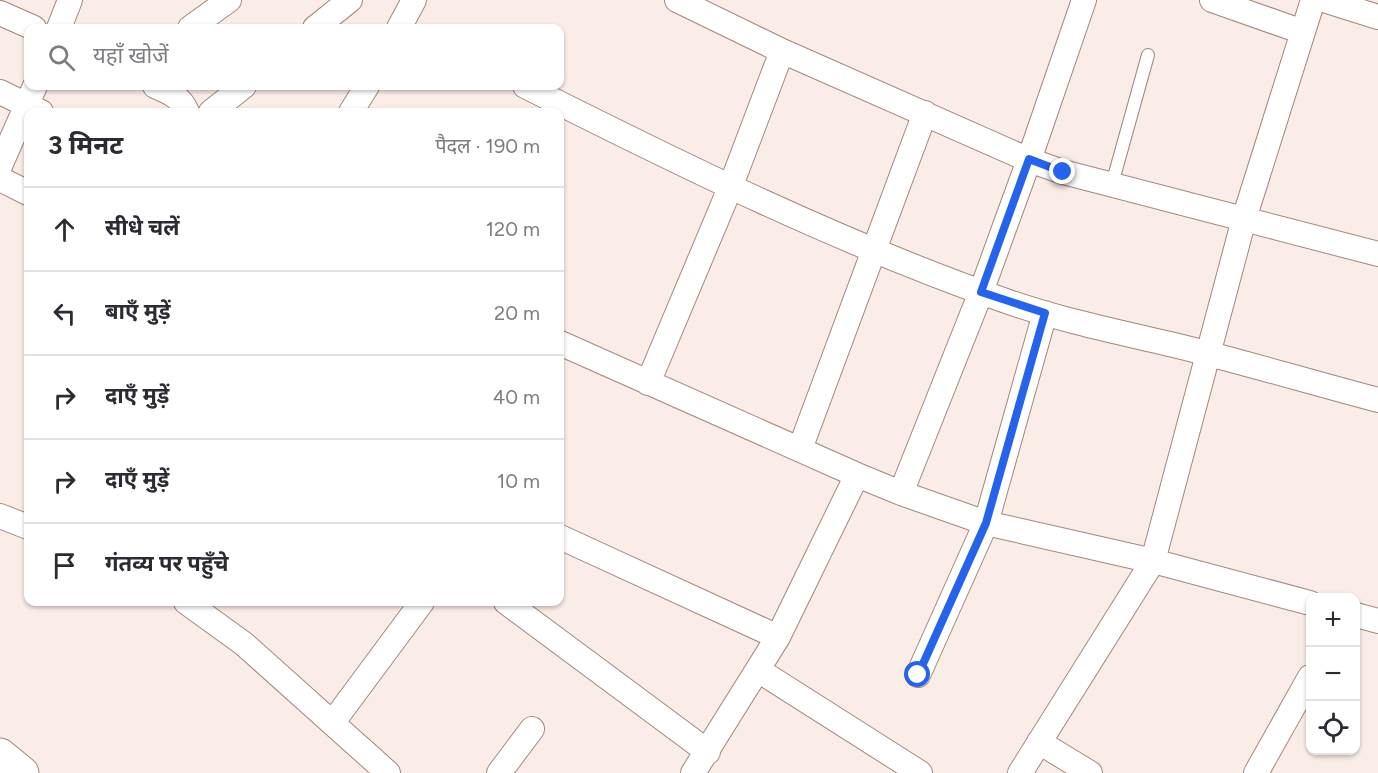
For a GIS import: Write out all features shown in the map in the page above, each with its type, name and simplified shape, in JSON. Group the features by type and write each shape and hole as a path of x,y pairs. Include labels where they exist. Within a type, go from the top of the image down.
{"main road":[{"path":"0,755 22,773"}],"street":[{"path":"61,24 70,0"},
{"path":"196,24 229,0"},
{"path":"320,24 350,0"},
{"path":"406,24 414,0"},
{"path":"677,0 782,51 1063,172 1378,254"},
{"path":"901,493 981,292 1084,0"},
{"path":"1212,0 1303,32"},
{"path":"1020,773 1153,561 1244,219 1313,0"},
{"path":"1323,0 1378,17"},
{"path":"0,13 25,24"},
{"path":"648,383 730,188 782,51"},
{"path":"163,90 177,97 185,108"},
{"path":"216,108 239,90"},
{"path":"353,108 365,90"},
{"path":"533,90 730,188 875,251 981,292 1045,313 1378,400"},
{"path":"0,92 34,101"},
{"path":"800,449 925,113"},
{"path":"0,166 24,120"},
{"path":"0,178 24,191"},
{"path":"918,675 986,523 1045,313"},
{"path":"564,345 857,475 986,523 1153,561 1306,602"},
{"path":"693,773 778,637 857,475"},
{"path":"0,516 24,525"},
{"path":"564,539 778,637"},
{"path":"195,606 244,644 388,773"},
{"path":"333,722 419,606"},
{"path":"511,606 708,752"},
{"path":"1360,616 1378,621"},
{"path":"758,670 920,773"},
{"path":"1256,773 1306,686"},
{"path":"499,773 532,729"},
{"path":"1039,742 1090,773"}],"lane":[{"path":"1112,184 1148,55"}],"route":[{"path":"918,675 986,523 1045,313 981,292 1029,159 1063,172"}]}
